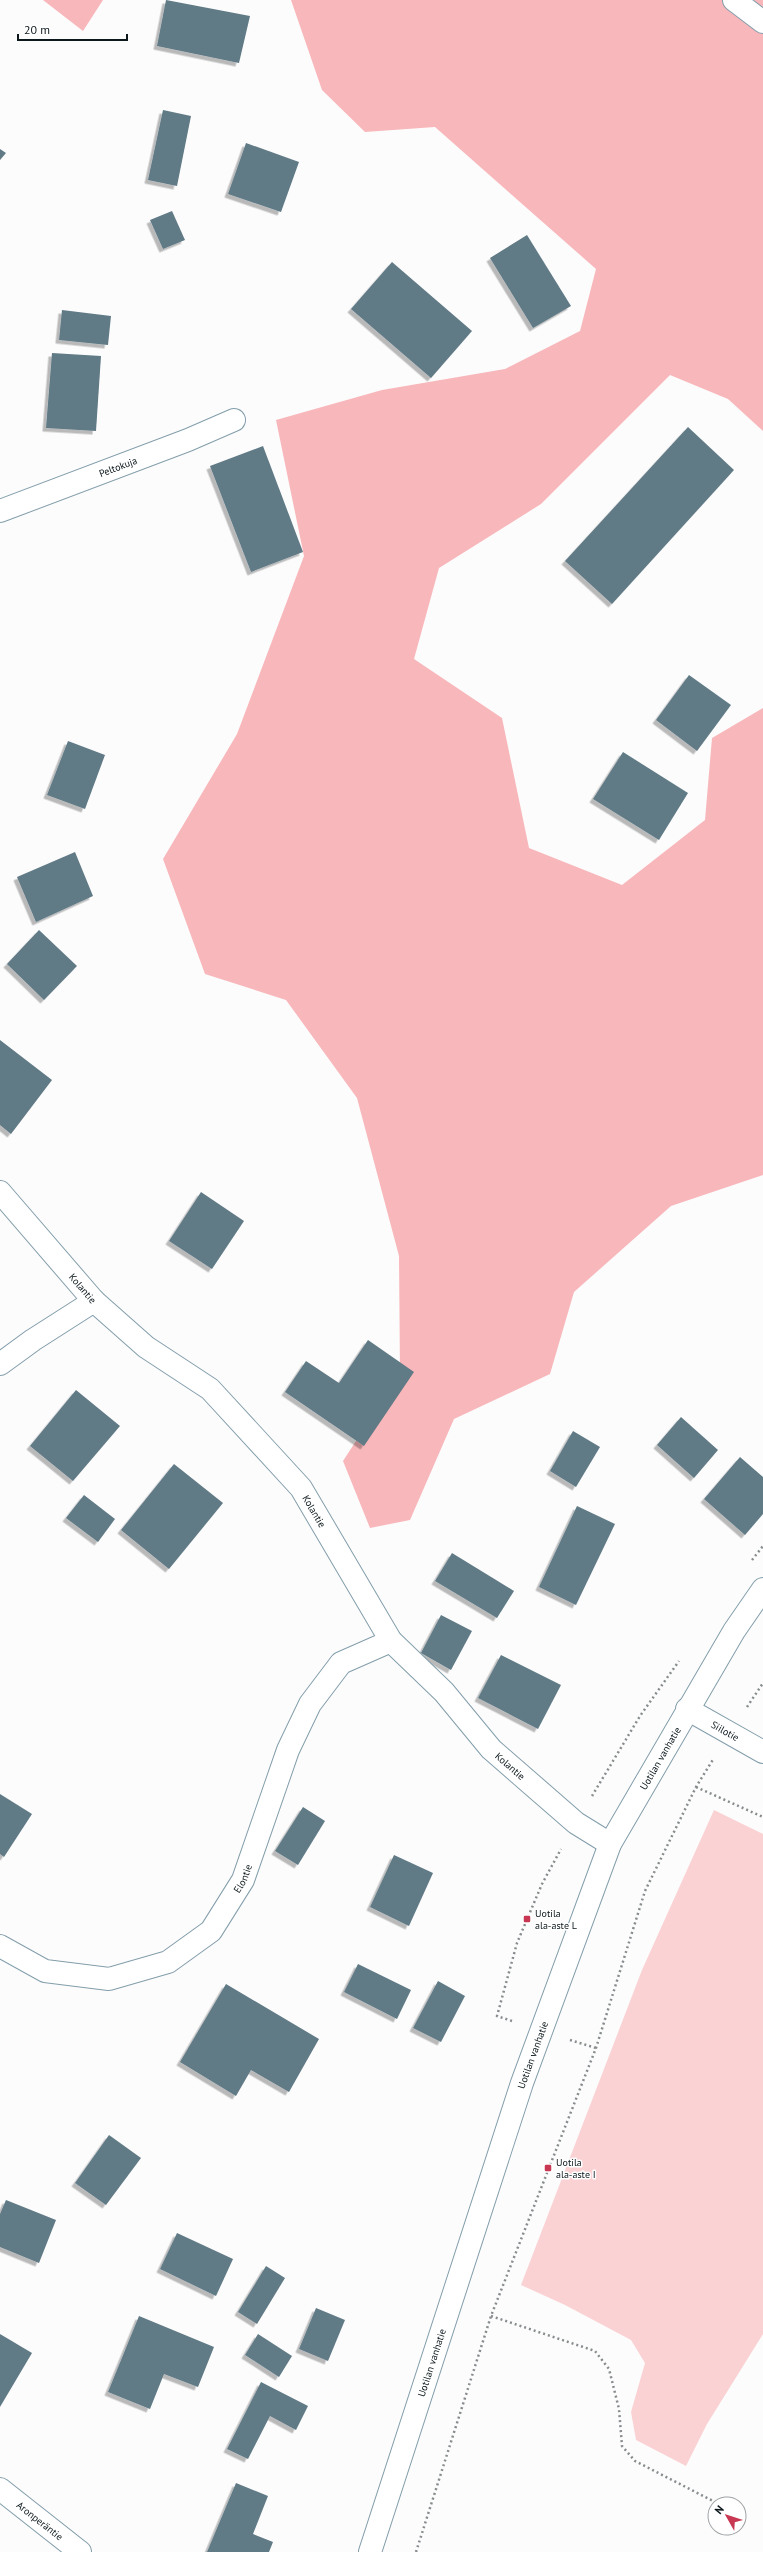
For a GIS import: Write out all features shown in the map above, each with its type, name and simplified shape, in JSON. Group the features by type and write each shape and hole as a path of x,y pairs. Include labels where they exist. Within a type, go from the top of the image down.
{"street":[{"path":"734,0 763,22"},
{"name":"Peltokuja","path":"0,511 188,440 234,420"},
{"name":"Kolantie","path":"0,1192 94,1301 146,1347 210,1389 301,1488 391,1641 444,1692 491,1749 576,1823 610,1844"},
{"path":"0,1364 33,1340 94,1301"},
{"name":"Uotilan vanhatie","path":"370,2552 522,2084 610,1844 687,1708 734,1631 763,1589"},
{"name":"Elontie","path":"0,1946 45,1971 109,1979 168,1962 211,1931 243,1880 288,1750 310,1704 341,1663 391,1641"},
{"name":"Siilotie","path":"687,1708 763,1752"},
{"name":"Aronperäntie","path":"0,2489 80,2552"}],"path":[{"path":"416,2552 491,2316 596,2048 645,1891 696,1787 730,1732 763,1684"},
{"path":"696,1787 763,1817"},
{"path":"491,2316 595,2352 609,2369 619,2409 622,2446 635,2461 707,2498"}],"shaded area":[{"path":"43,0 103,0 83,31"},
{"path":"291,0 763,0 763,431 728,399 670,375 541,504 439,568 414,659 502,718 529,848 622,885 705,820 712,738 763,708 763,1175 671,1206 574,1292 550,1374 454,1419 410,1520 370,1528 343,1461 400,1373 399,1256 357,1098 286,1000 205,974 163,859 237,734 304,556 276,420 382,390 505,369 580,331 596,269 435,127 365,132 322,90"},
{"path":"714,1810 763,1834 763,2334 707,2424 686,2466 636,2440 631,2412 645,2363 631,2340 565,2305 521,2285 642,1970"}],"building":[{"path":"166,0 250,16 239,63 157,46"},
{"path":"163,110 191,116 177,186 148,180"},
{"path":"246,143 299,162 281,212 228,194"},
{"path":"0,149 6,153 0,160"},
{"path":"172,211 185,240 163,249 150,220"},
{"path":"527,235 571,306 533,328 490,258"},
{"path":"392,262 472,331 431,378 351,309"},
{"path":"62,310 111,316 108,345 59,340"},
{"path":"52,353 101,356 96,431 46,428"},
{"path":"688,427 734,470 612,604 565,561"},
{"path":"263,446 303,552 251,572 210,466"},
{"path":"689,675 731,705 697,751 656,720"},
{"path":"68,741 105,755 85,809 47,795"},
{"path":"623,752 688,793 659,840 593,799"},
{"path":"75,852 93,896 36,922 17,877"},
{"path":"39,930 77,966 44,1000 7,964"},
{"path":"0,1040 52,1080 11,1134 0,1125"},
{"path":"201,1192 244,1221 212,1269 169,1241"},
{"path":"368,1340 414,1372 364,1446 285,1392 306,1361 339,1383"},
{"path":"76,1390 120,1426 73,1481 30,1446"},
{"path":"681,1417 718,1450 694,1478 657,1445"},
{"path":"573,1431 600,1447 576,1487 550,1471"},
{"path":"740,1457 763,1477 763,1514 745,1535 704,1499"},
{"path":"174,1464 223,1503 169,1569 121,1530"},
{"path":"84,1495 115,1519 98,1542 66,1518"},
{"path":"577,1506 615,1524 576,1605 539,1587"},
{"path":"452,1553 514,1591 497,1618 435,1581"},
{"path":"441,1615 472,1631 451,1670 421,1653"},
{"path":"501,1655 561,1685 538,1729 478,1698"},
{"path":"0,1794 32,1814 4,1857 0,1854"},
{"path":"303,1807 325,1821 298,1865 275,1851"},
{"path":"394,1855 433,1873 409,1926 370,1907"},
{"path":"358,1964 411,1990 397,2019 344,1992"},
{"path":"438,1981 465,1996 441,2042 413,2028"},
{"path":"226,1984 319,2039 289,2092 251,2070 236,2096 180,2062"},
{"path":"109,2135 141,2158 106,2205 75,2183"},
{"path":"6,2200 56,2220 39,2263 0,2247 0,2214"},
{"path":"177,2233 233,2259 216,2296 160,2269"},
{"path":"266,2266 285,2278 257,2324 238,2312"},
{"path":"316,2308 345,2320 328,2361 299,2349"},
{"path":"139,2316 214,2347 198,2387 164,2374 150,2409 108,2392"},
{"path":"0,2334 32,2353 0,2407"},
{"path":"258,2334 292,2356 279,2377 245,2355"},
{"path":"261,2382 308,2406 296,2430 270,2416 248,2459 227,2449"},
{"path":"236,2483 268,2496 253,2534 273,2542 269,2552 207,2552"}],"place":[{"name":"Uotila ala-aste L","path":"527,1919"},
{"name":"Uotila ala-aste I","path":"548,2168"}]}
